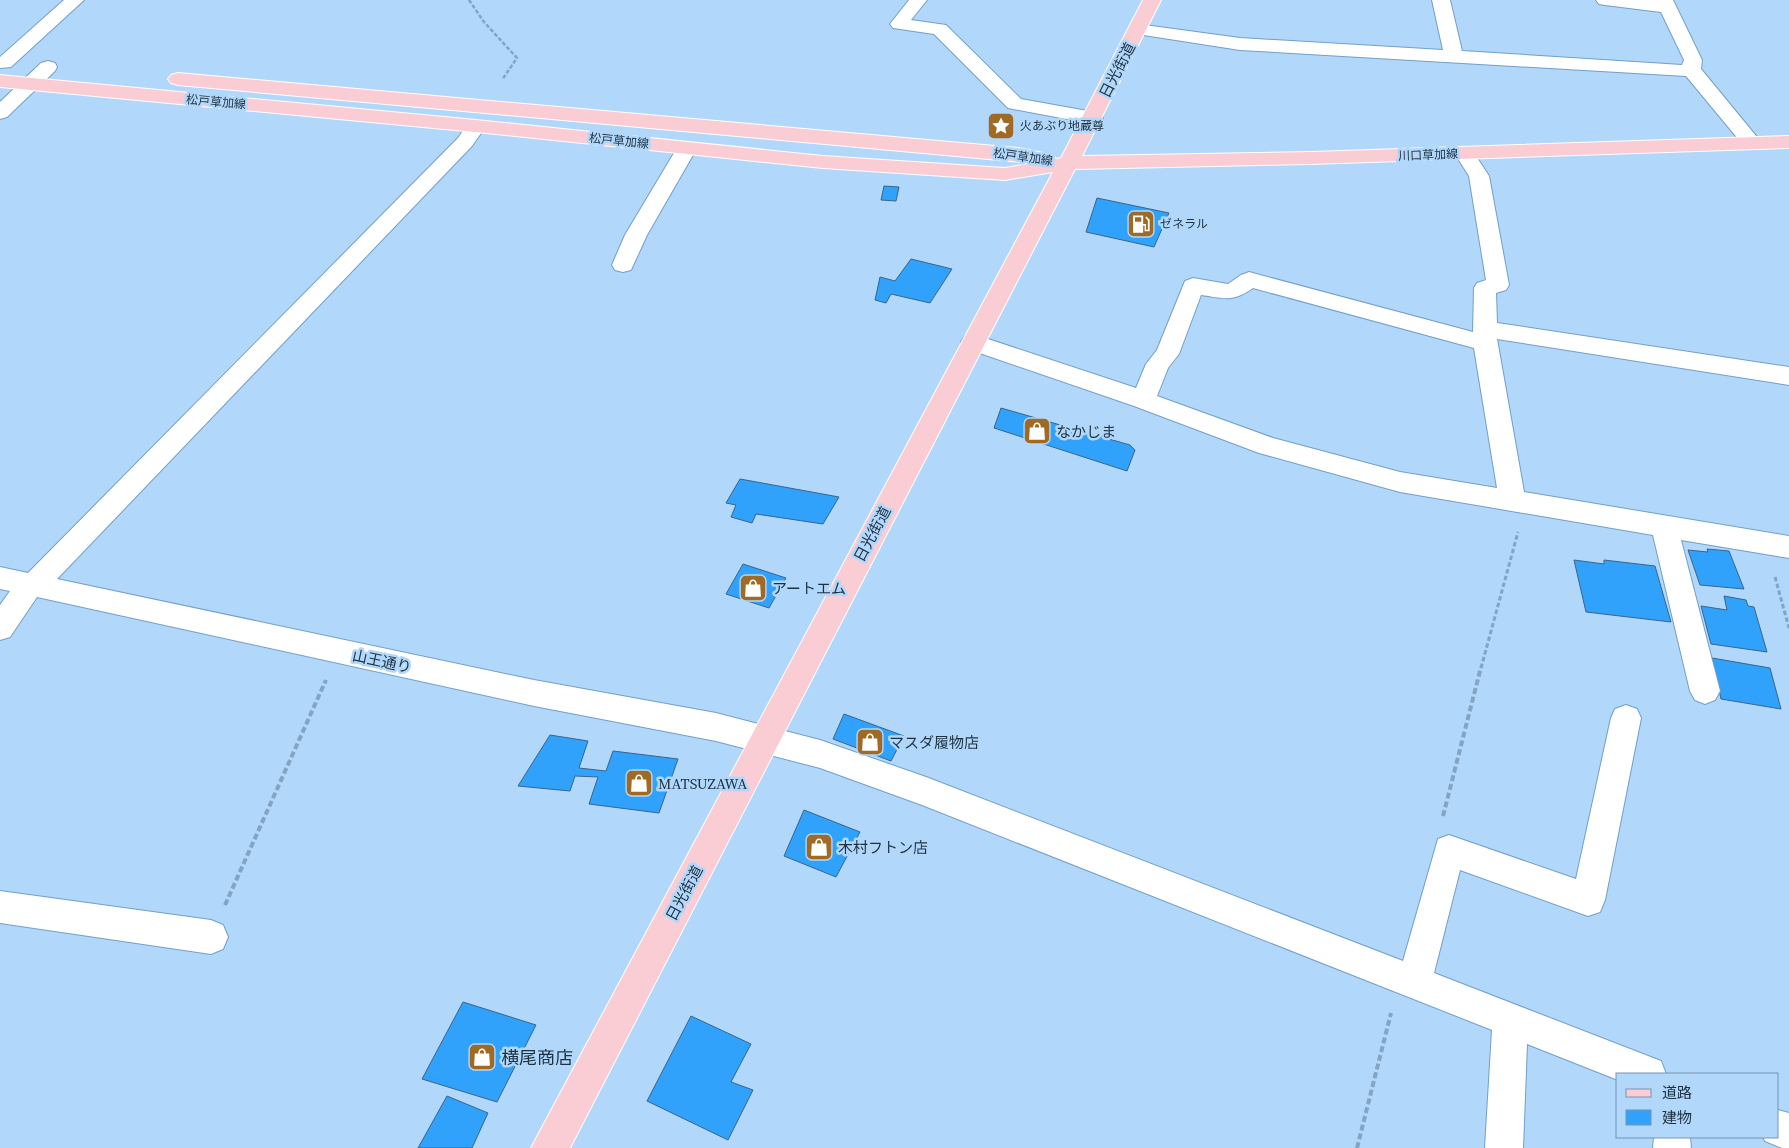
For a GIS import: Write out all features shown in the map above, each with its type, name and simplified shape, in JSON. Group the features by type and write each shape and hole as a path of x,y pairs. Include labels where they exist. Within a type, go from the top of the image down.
{"main road":[{"name":"日光街道","path":"550,1148 973,342 1093,118 1152,0"},
{"path":"2,69 48,67 135,75"},
{"name":"松戸草加線","path":"2,69 31,84 476,126 823,162 1005,174 1067,164"},
{"name":"松戸草加線","path":"155,77 1018,154 1067,164"},
{"name":"川口草加線","path":"1067,164 1465,154 1789,142"}],"street":[{"path":"2,69 74,0"},
{"path":"918,0 899,24 940,29 1015,104 1093,118"},
{"path":"1441,0 1454,56"},
{"path":"1604,0 1665,4 1694,60 1690,67 1752,142"},
{"path":"1137,29 1240,44 1692,70"},
{"path":"0,113 48,67"},
{"path":"0,628 31,585 465,142 476,126"},
{"path":"622,265 636,235 687,148"},
{"path":"1465,154 1479,176 1498,285 1485,288 1484,336 1514,500"},
{"path":"1143,400 1158,364 1167,354 1193,286 1232,292 1249,280 1484,336 1789,376"},
{"path":"973,342 1143,400 1278,449 1400,482 1778,545"},
{"path":"1664,526 1705,691"},
{"name":"山王通り","path":"0,578 534,693 716,727 820,754 926,792 1645,1073"},
{"path":"1407,980 1449,850 1588,900 1626,718"},
{"path":"0,907 210,937"},
{"path":"1504,1148 1510,1020"}],"path":[{"path":"470,0 484,22 517,58 502,80"},
{"path":"1449,850 1439,833 1471,702 1518,532 1514,500"},
{"path":"1778,545 1789,628"},
{"path":"210,937 339,652"},
{"path":"1357,1148 1407,980"}],"building":[{"path":"884,186 899,187 896,201 881,200"},
{"path":"1097,198 1169,213 1154,247 1086,232"},
{"path":"911,259 952,269 930,303 891,294 886,303 875,300 880,277 895,281"},
{"path":"1001,408 1130,445 1135,450 1127,471 994,428"},
{"path":"740,479 839,497 823,524 756,514 752,523 731,517 736,505 726,503"},
{"path":"1707,549 1729,551 1744,589 1700,585 1688,550 1708,552"},
{"path":"1574,560 1604,564 1604,560 1655,566 1671,622 1586,612"},
{"path":"743,564 786,578 769,608 726,594"},
{"path":"1724,596 1746,600 1748,606 1754,607 1767,652 1711,644 1701,606 1727,610"},
{"path":"1712,658 1770,668 1781,709 1721,699"},
{"path":"844,714 904,736 891,761 833,739"},
{"path":"550,735 588,741 579,768 606,771 613,751 678,759 659,813 589,804 598,777 575,776 570,791 518,786"},
{"path":"804,810 860,832 836,877 784,856"},
{"path":"463,1002 536,1025 497,1102 422,1079"},
{"path":"691,1016 751,1044 731,1082 753,1090 728,1140 647,1101"},
{"path":"447,1096 488,1113 472,1148 418,1148"}],"place":[{"name":"火あぶり地蔵尊","path":"1001,126"},
{"name":"ゼネラル","path":"1141,224"},
{"name":"なかじま","path":"1037,431"},
{"name":"アートエム","path":"753,588"},
{"name":"マスダ履物店","path":"870,742"},
{"name":"MATSUZAWA","path":"639,783"},
{"name":"木村フトン店","path":"819,847"},
{"name":"横尾商店","path":"482,1057"}]}
